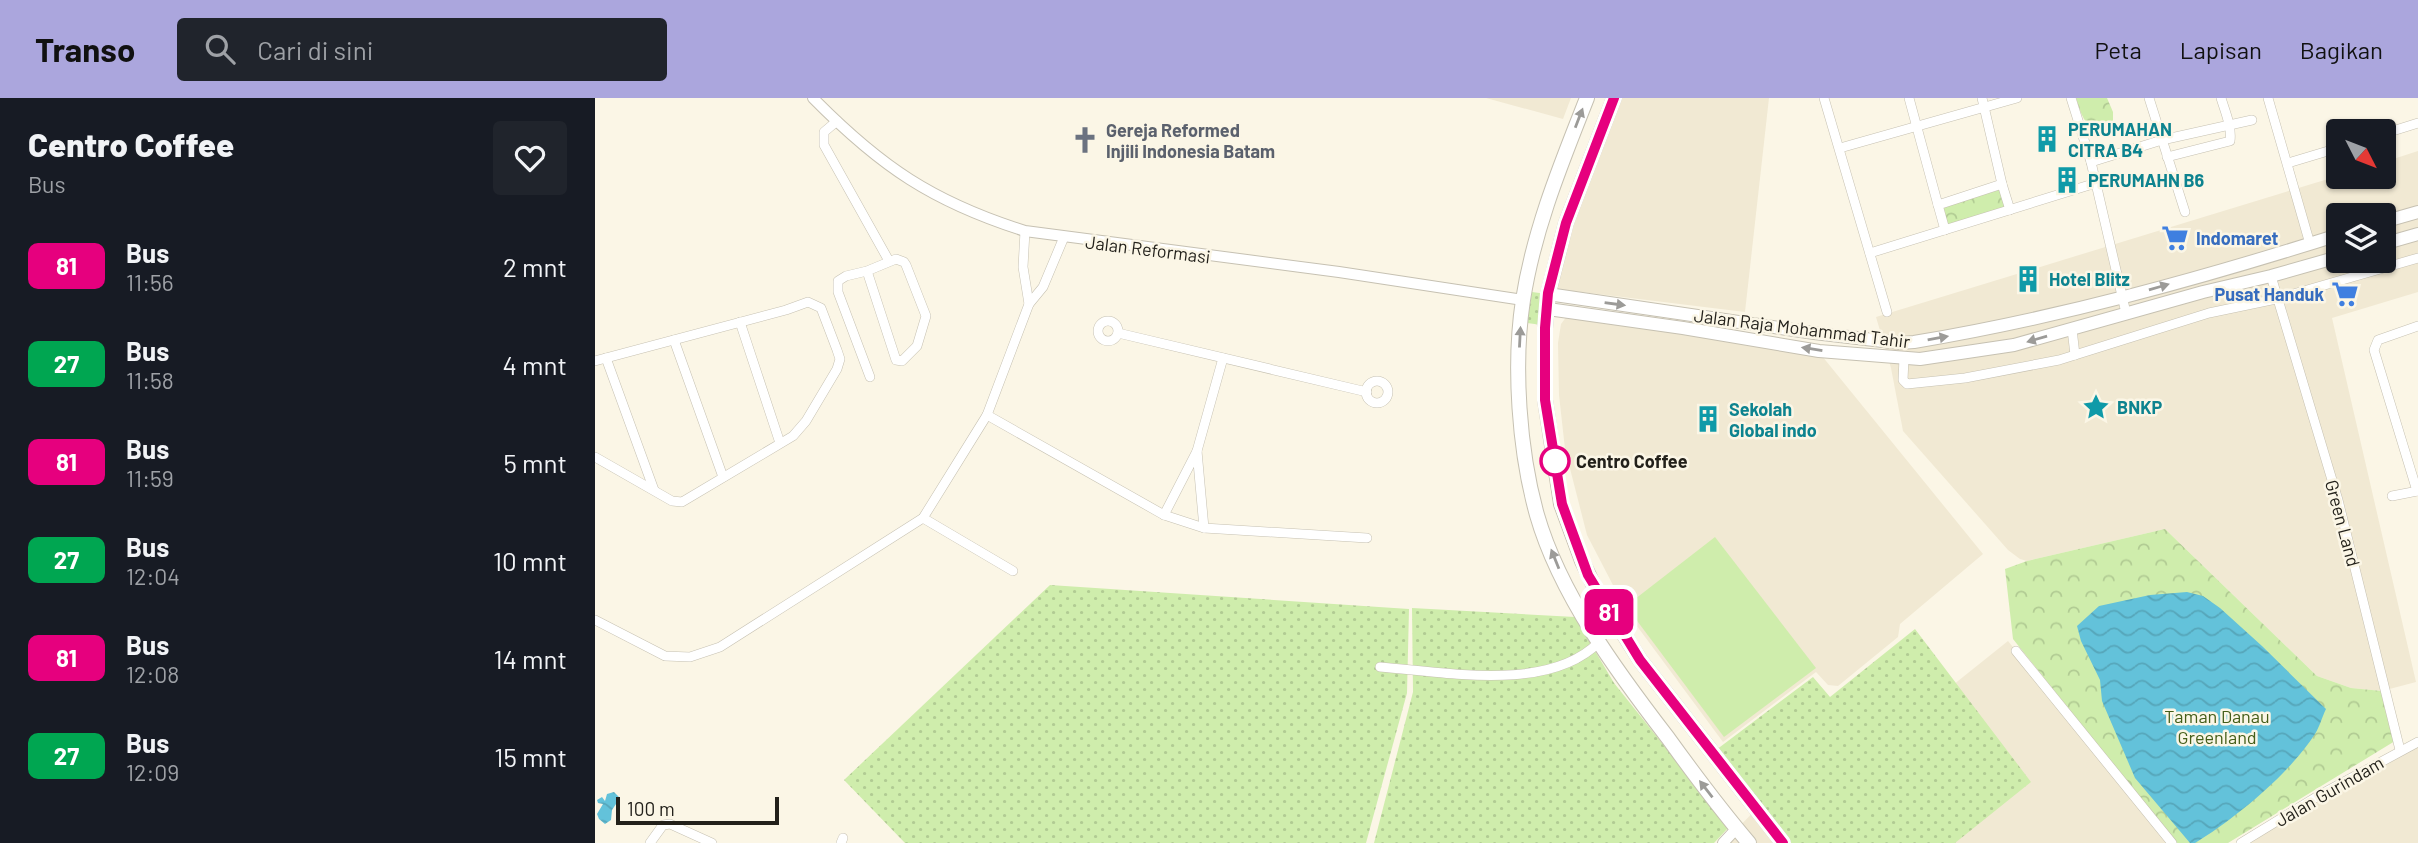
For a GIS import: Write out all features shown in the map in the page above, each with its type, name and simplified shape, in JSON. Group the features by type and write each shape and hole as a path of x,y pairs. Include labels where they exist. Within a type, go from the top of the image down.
{"highway":[{"path":"1587,98 1540,224 1523,300 1519,402 1525,452 1538,515 1559,569 1621,677 1749,843"},
{"path":"1614,98 1566,223 1548,293 1545,400 1562,504 1582,561 1601,598 1640,660 1783,843"}],"main road":[{"path":"2396,218 2418,212"},
{"path":"2396,240 2418,234"},
{"name":"Jalan Raja Mohammad Tahir","path":"1548,293 1814,333 1900,343 2000,328 2123,298 2326,239"},
{"name":"Jalan Raja Mohammad Tahir","path":"1548,309 1819,351 1920,359 2014,345 2326,260"}],"street":[{"name":"Jalan Reformasi","path":"813,98 874,156 919,187 982,218 1025,231 1339,272 1523,300"},
{"path":"1824,98 1887,312"},
{"path":"1909,98 1945,230"},
{"path":"1840,148 1983,102 2017,98"},
{"path":"2071,98 2091,162 2126,313"},
{"path":"2149,98 2185,212"},
{"path":"2168,157 2227,142 2231,137 2221,98"},
{"path":"2268,98 2310,244"},
{"path":"1983,102 2010,210"},
{"path":"2091,162 2162,140 2252,120"},
{"path":"837,121 824,132 824,145 889,261"},
{"path":"2396,130 2418,123"},
{"path":"2288,163 2326,152"},
{"path":"1870,253 2096,183"},
{"path":"1938,205 2002,184"},
{"path":"1025,231 1023,267 1029,304"},
{"path":"595,620 665,656 690,657 702,654 720,647 923,518 987,415 1029,304 1043,287 1064,237"},
{"path":"1904,358 1903,380 1910,384 1965,378 2075,355 2209,313 2276,299 2418,258"},
{"path":"867,271 895,360 902,361 916,346 926,311 904,262 896,259 842,278 837,286 870,377"},
{"name":"Green Land","path":"2271,276 2339,500 2400,750"},
{"path":"595,360 807,302 821,308 840,359 837,369 806,421 793,436 682,502 672,501 595,457"},
{"path":"740,322 780,443"},
{"path":"2392,496 2418,491 2374,349 2378,340 2418,326"},
{"path":"2071,329 2075,355"},
{"path":"1118,333 1367,392"},
{"path":"674,340 723,477"},
{"path":"606,358 654,490"},
{"path":"1164,515 1198,451 1223,358"},
{"path":"987,415 1164,515 1204,528 1367,538"},
{"path":"1198,451 1204,528"},
{"path":"923,518 1013,571"},
{"path":"1380,667 1486,675 1536,673 1588,654 1599,642"},
{"path":"2016,651 2172,843"},
{"name":"Jalan Gurindam","path":"2241,843 2318,796 2418,742"},
{"path":"650,843 663,825 675,825 695,839 712,843"},
{"path":"1723,843 1737,828"}],"shaded area":[{"path":"1486,98 1571,98 1563,119"},
{"path":"1620,98 1769,98 1745,312 1557,289 1571,223"},
{"path":"2418,151 2418,292 2332,318 2416,682 2382,691 2351,688 2317,676 2165,529 2027,561 2020,559 2008,550 1903,431 1891,368 1876,317 2326,180 2326,189 2396,189 2396,158"},
{"path":"1567,316 1822,356 1983,554 1900,624 1898,637 1838,686 1828,685 1816,672 1723,742 1628,614 1587,535 1565,449 1559,395 1558,343 1561,324"},
{"path":"2008,641 2172,843 1723,843 1780,785 1798,809"},
{"path":"2418,742 2418,843 2241,843"}],"green space":[{"path":"2076,98 2107,98 2113,112 2113,126 2098,134 2093,131"},
{"path":"2000,188 2006,208 1948,227 1941,207"},
{"path":"1532,292 1547,294 1542,325 1527,323"},
{"name":"Taman Danau Greenland","path":"2165,529 2317,676 2351,688 2382,691 2395,741 2228,843 2176,843 2013,639 2005,569 2027,561"},
{"path":"1715,537 1816,668 1724,737 1626,606"},
{"path":"1050,585 1409,609 1407,693 1366,843 905,843 844,780"},
{"path":"1412,608 1575,617 1614,683 1729,827 1714,843 1374,843 1413,692"},
{"path":"1915,629 2031,782 1955,843 1790,843 1716,750 1813,677 1830,697"}],"water":[{"path":"2187,592 2203,596 2220,608 2326,709 2315,734 2291,764 2244,808 2195,843 2190,843 2135,778 2102,701 2100,680 2081,641 2077,626 2099,606 2150,595"},
{"path":"614,792 620,798 612,810 611,820 605,824 597,814 603,804 597,800 602,797 605,801 607,794"}],"bus line":[{"name":"81","path":"1614,98 1566,223 1548,293 1545,400 1562,504 1588,575 1640,660 1723,770 1783,843"}],"place":[{"name":"PERUMAHAN CITRA B4","path":"2047,139"},
{"name":"Gereja Reformed Injili Indonesia Batam","path":"1085,140"},
{"name":"PERUMAHN B6","path":"2067,180"},
{"name":"Indomaret","path":"2175,238"},
{"name":"Hotel Blitz","path":"2028,279"},
{"name":"Pusat Handuk","path":"2345,294"},
{"name":"BNKP","path":"2096,407"},
{"name":"Sekolah Global indo","path":"1708,419"},
{"name":"Centro Coffee","path":"1555,461"}]}
